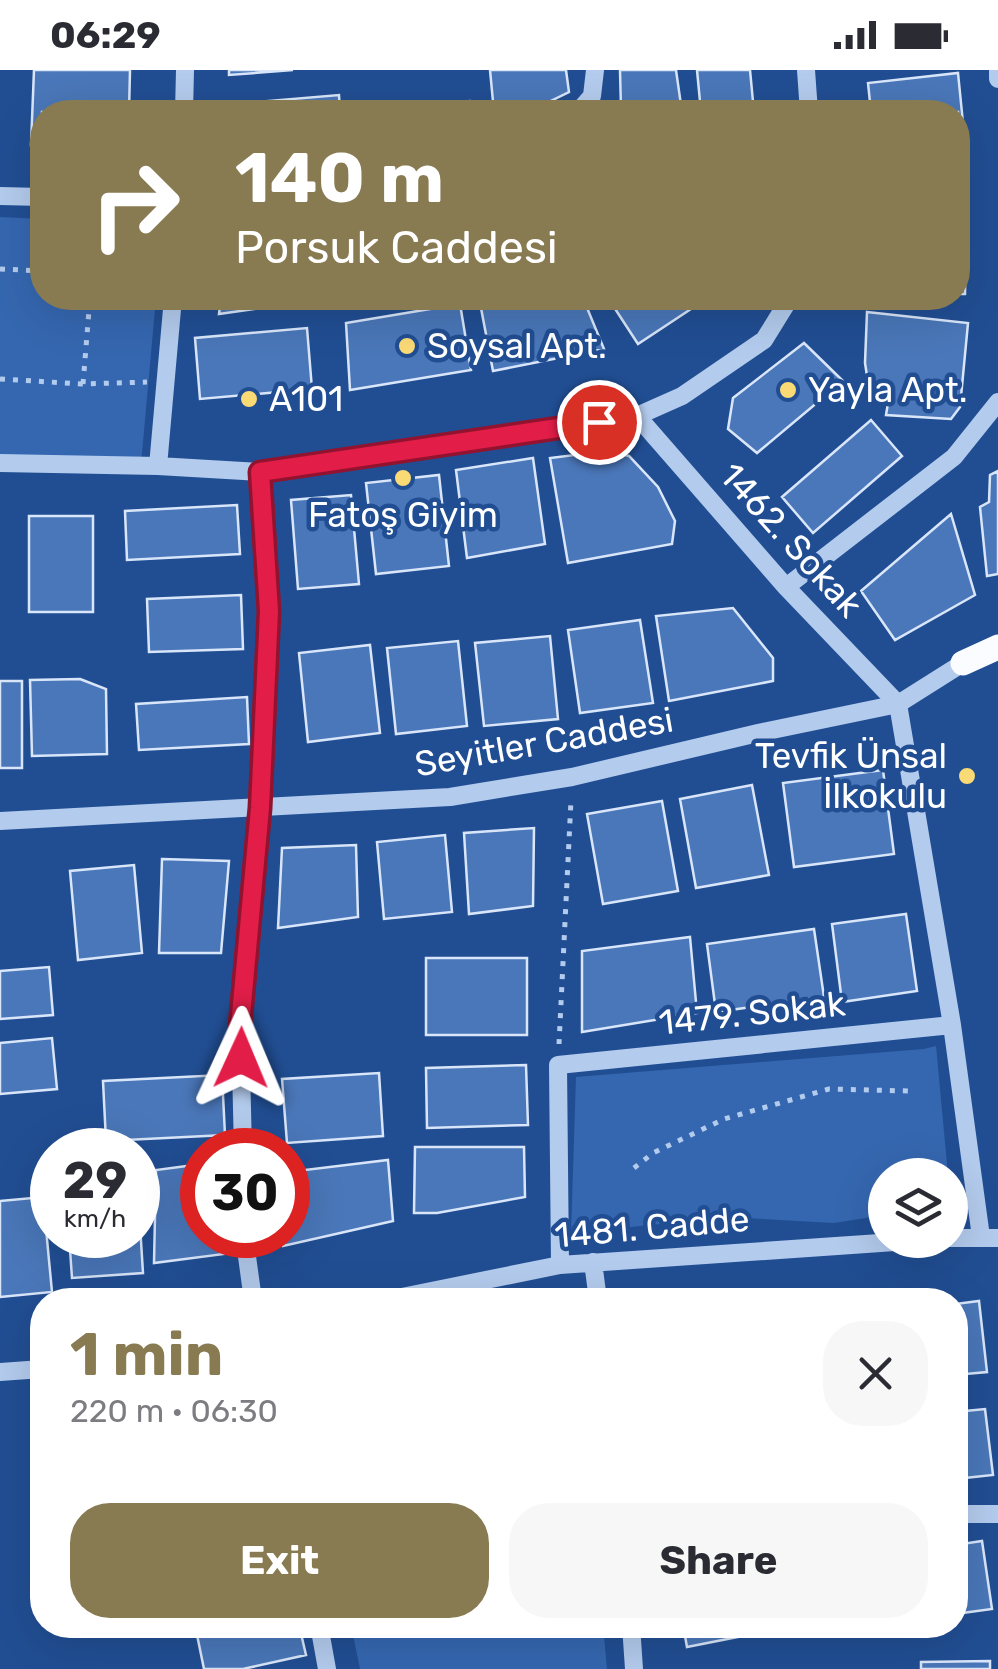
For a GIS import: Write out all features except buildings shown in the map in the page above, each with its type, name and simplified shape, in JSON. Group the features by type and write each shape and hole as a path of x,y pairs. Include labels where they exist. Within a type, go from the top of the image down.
{"main road":[{"path":"963,664 998,648"},
{"path":"963,664 998,658"}],"street":[{"path":"184,100 185,70"},
{"path":"588,100 595,70"},
{"path":"806,70 808,100"},
{"path":"998,70 998,79"},
{"path":"0,196 30,197"},
{"path":"158,466 172,310"},
{"path":"0,463 260,472 637,416 682,396 764,340 783,310"},
{"path":"786,587 954,457 998,402"},
{"name":"1462. Sokak","path":"637,416 786,587 898,704"},
{"path":"242,1128 240,1026 260,808 269,611 260,472"},
{"name":"Seyitler Caddesi","path":"0,821 450,798 572,777 898,704 963,664"},
{"path":"898,704 990,1238"},
{"name":"1479. Sokak","path":"558,1065 952,1026"},
{"path":"558,1065 560,1264"},
{"name":"1481. Cadde","path":"445,1288 560,1264 868,1244"},
{"path":"248,1258 252,1288"},
{"path":"593,1262 596,1288"},
{"path":"0,1372 30,1370"},
{"path":"968,1514 998,1514"},
{"path":"321,1638 327,1669"},
{"path":"632,1638 634,1669"}],"path":[{"path":"0,269 30,270"},
{"path":"82,384 89,310"},
{"path":"0,379 82,384 150,382"},
{"path":"558,1065 572,777"},
{"path":"634,1168 653,1152 724,1119 829,1089 910,1091"}],"shaded area":[{"path":"0,217 30,218 30,310 155,310 141,464 0,461"},
{"path":"936,1046 946,1158 868,1158 868,1218 834,1223 729,1217 571,1233 576,1077"},
{"path":"354,1638 604,1638 607,1669 360,1669"}],"place":[{"name":"Soysal Apt.","path":"407,346"},
{"name":"Yayla Apt.","path":"788,390"},
{"name":"A101","path":"249,399"},
{"name":"Fatoş Giyim","path":"403,478"},
{"name":"Tevfik Ünsal İlkokulu","path":"967,776"}],"route":[{"path":"241,1058 240,1026 260,808 269,611 260,472 599,422"}]}
